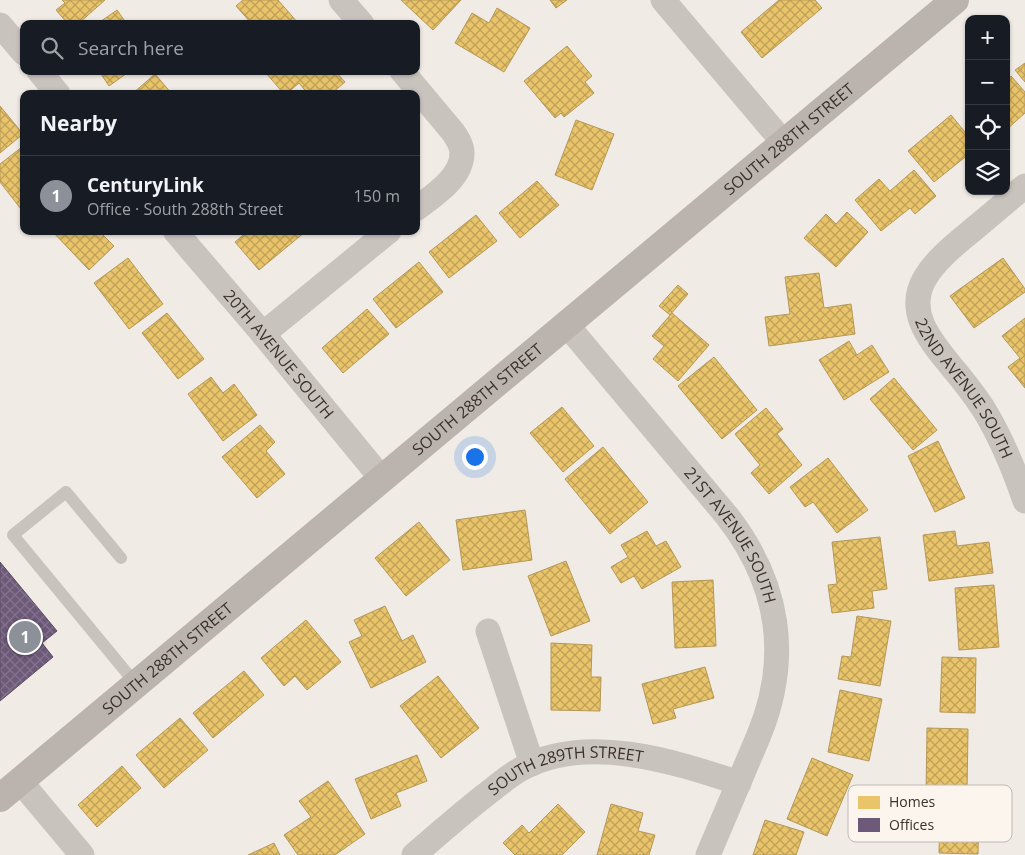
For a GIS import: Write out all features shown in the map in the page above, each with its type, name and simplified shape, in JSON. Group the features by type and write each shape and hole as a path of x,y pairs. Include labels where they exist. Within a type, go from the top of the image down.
{"main road":[{"name":"SOUTH 288TH STREET","path":"10,789 955,0"}],"street":[{"path":"341,0 358,20"},
{"path":"663,0 784,143"},
{"path":"0,25 20,48"},
{"path":"42,75 55,90"},
{"path":"405,75 418,90"},
{"path":"420,93 453,132 462,152 457,171 451,179 420,206"},
{"name":"22ND AVENUE SOUTH","path":"1025,186 938,260 919,290 918,302 920,320 929,338 975,396 991,422 1025,501"},
{"name":"20TH AVENUE SOUTH","path":"178,235 263,334 382,479"},
{"path":"263,334 384,235"},
{"name":"21ST AVENUE SOUTH","path":"566,324 731,522 746,543 761,574 776,630 775,680 765,721 739,783"},
{"path":"488,631 532,764"},
{"name":"SOUTH 289TH STREET","path":"414,855 504,780 532,764 566,754 588,752 627,754 686,767 739,783"},
{"path":"708,855 739,783"},
{"path":"10,789 82,855"}],"lane":[{"path":"121,558 66,492 13,535 136,684"}],"building: Homes":[{"path":"62,0 105,0 82,20 65,20 56,10 65,3"},
{"path":"243,0 278,0 296,20 248,20 236,6"},
{"path":"401,0 461,0 433,30"},
{"path":"550,0 567,0 556,8"},
{"path":"779,0 815,0 822,8 762,58 741,32"},
{"path":"497,8 530,28 504,72 455,43 472,13 489,23"},
{"path":"117,10 124,20 103,20"},
{"path":"567,46 592,76 585,82 594,93 564,117 561,113 555,118 524,81"},
{"path":"1025,63 1025,82 1015,70"},
{"path":"102,75 124,75 109,86"},
{"path":"156,75 169,90 137,90"},
{"path":"268,75 339,75 345,82 336,90 305,90 299,83 291,90 281,90"},
{"path":"1010,77 1025,92 1025,113 1010,126 1010,105"},
{"path":"0,106 20,130 20,136 0,153"},
{"path":"951,115 965,132 965,157 934,182 908,151"},
{"path":"576,120 614,134 592,190 555,175"},
{"path":"20,149 20,208 0,182 0,164"},
{"path":"914,170 936,196 915,214 910,208 881,231 855,200 879,179 890,191"},
{"path":"537,181 559,205 520,238 499,213"},
{"path":"847,212 868,232 836,267 804,238 826,214 836,224"},
{"path":"476,215 497,241 449,278 429,252"},
{"path":"56,235 103,235 114,246 89,270"},
{"path":"243,235 301,235 259,270 235,242"},
{"path":"128,258 163,304 129,329 94,283"},
{"path":"1003,258 1025,289 1025,292 974,328 950,296"},
{"path":"419,262 443,292 396,328 373,299"},
{"path":"819,273 824,308 851,304 855,334 769,346 765,317 790,314 785,277"},
{"path":"678,285 688,294 670,315 659,306"},
{"path":"367,309 389,334 343,373 322,348"},
{"path":"167,313 204,359 178,379 142,333"},
{"path":"672,313 709,345 678,381 653,359 664,346 652,336"},
{"path":"1025,318 1025,388 1008,367 1020,358 1002,336"},
{"path":"849,341 857,355 872,345 889,372 844,400 819,360"},
{"path":"714,357 757,410 722,439 678,386"},
{"path":"211,377 223,393 234,384 257,415 223,441 188,394"},
{"path":"894,378 937,430 913,450 870,399"},
{"path":"562,407 594,446 563,472 530,433"},
{"path":"766,408 783,429 777,434 802,465 769,494 751,473 760,465 735,434"},
{"path":"260,425 275,442 266,451 285,474 257,498 222,457"},
{"path":"938,441 965,498 935,512 908,456"},
{"path":"603,447 648,502 610,534 565,479"},
{"path":"828,458 868,510 837,533 813,502 805,507 790,487"},
{"path":"525,510 532,560 463,570 456,520"},
{"path":"419,522 450,560 406,596 375,558"},
{"path":"647,531 656,546 666,541 681,567 642,589 634,576 621,583 611,567 628,557 621,545"},
{"path":"955,531 957,546 989,542 993,573 929,581 923,535"},
{"path":"880,537 887,589 872,591 874,608 832,613 828,585 837,584 832,542"},
{"path":"566,561 590,621 551,636 528,576"},
{"path":"713,580 716,646 675,648 672,582"},
{"path":"994,585 999,647 959,650 955,588"},
{"path":"385,606 402,641 413,635 426,662 371,688 349,642 362,636 354,620"},
{"path":"857,616 891,621 880,686 838,679 842,656 851,657"},
{"path":"306,620 341,662 307,690 295,676 284,686 261,658"},
{"path":"551,643 592,645 591,677 601,677 600,711 551,710"},
{"path":"942,657 976,658 975,713 940,712"},
{"path":"705,667 714,698 673,709 676,718 653,724 642,684"},
{"path":"244,671 264,695 213,738 193,713"},
{"path":"438,676 479,728 441,758 400,706"},
{"path":"840,690 882,699 869,761 828,752"},
{"path":"180,718 208,750 164,788 136,755"},
{"path":"927,728 968,729 967,785 926,785"},
{"path":"417,755 427,781 396,793 401,806 371,819 355,779"},
{"path":"812,758 853,775 827,836 787,819"},
{"path":"122,766 141,788 97,827 78,805"},
{"path":"328,781 365,834 335,855 298,855 284,835 311,817 299,801"},
{"path":"558,804 585,832 562,855 515,855 503,843 522,825 529,833"},
{"path":"611,804 643,813 638,831 655,835 649,855 597,855"},
{"path":"765,820 804,832 796,855 753,855"},
{"path":"939,842 978,842 978,854 939,853"},
{"path":"274,843 280,855 248,855"}],"building: Offices":[{"path":"0,562 57,631 42,643 53,657 0,701"}],"place":[{"name":"CenturyLink","path":"25,637"}]}
